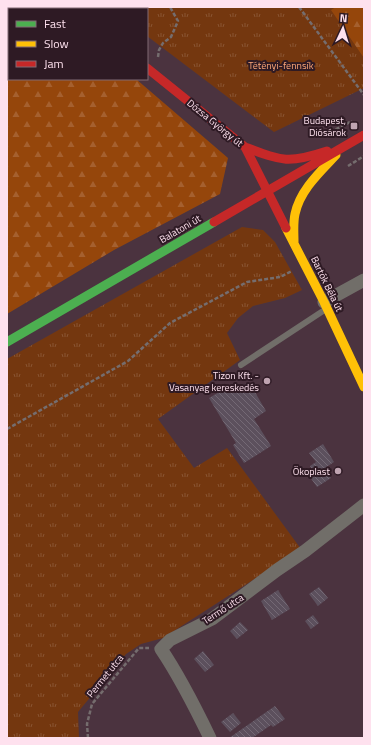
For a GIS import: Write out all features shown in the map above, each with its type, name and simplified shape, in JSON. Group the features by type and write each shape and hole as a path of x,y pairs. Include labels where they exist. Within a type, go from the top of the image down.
{"street":[{"name":"Dózsa György út","path":"148,69 245,147 267,191"},
{"name":"Balatoni út","path":"7,342 364,135"},
{"path":"245,147 280,160 291,160 309,158 345,145"},
{"path":"294,242 295,214 298,204 316,176 345,145"},
{"name":"Bartók Béla út","path":"267,191 294,242 364,387"},
{"path":"325,305 364,280"},
{"name":"Termő utca","path":"161,649 170,640 212,619 305,551 364,505"},
{"path":"161,649 190,695 210,738"}],"lane":[{"path":"241,365 325,305"}],"path":[{"path":"158,58 159,50 163,43 171,37 178,21 170,7"},
{"path":"299,7 364,95"},
{"path":"7,429 128,361 170,323 247,282 280,277 305,265"},
{"name":"Permet utca","path":"88,738 87,724 92,704 106,686 139,648 161,649"}],"green space":[{"path":"7,7 52,7 54,8 8,8 8,80 137,80 228,158 220,194 114,250 7,314"},
{"name":"Tétényi-fennsík","path":"109,7 364,7 364,88 274,132 148,37 148,8"},
{"path":"336,7 364,7 364,58 331,10"},
{"path":"242,227 263,230 275,242 302,290 285,298 253,306 238,318 227,333 240,360 158,419 194,468 227,448 301,549 163,638 141,644 126,654 78,712 79,738 7,738 7,359"}],"building":[{"path":"249,382 266,411 254,419 271,446 244,463 233,445 236,443 209,398 226,388 229,393"},
{"path":"323,444 334,462 325,468 331,478 317,487 310,477 315,474 310,466 316,462 309,453"},
{"path":"319,587 328,598 318,606 309,594"},
{"path":"278,590 290,609 272,620 261,601"},
{"path":"313,615 319,623 311,629 305,621"},
{"path":"240,622 248,630 237,639 230,631"},
{"path":"203,651 214,665 205,672 194,659"},
{"path":"275,706 285,719 273,727 271,725 252,738 229,738"},
{"path":"233,713 241,723 230,732 221,722"}],"traffic: fast":[{"path":"7,342 214,222"}],"traffic: slow":[{"path":"294,242 294,217 301,197 311,182 336,155"},
{"path":"286,228 324,302 364,387"}],"traffic: jam":[{"path":"148,69 245,147 286,228"},
{"path":"214,222 364,135"},
{"path":"245,147 277,158 285,159 303,158 327,151"}],"place":[{"name":"Budapest, Diósárok","path":"354,126"},
{"name":"Tizon Kft. - Vasanyag kereskedés","path":"267,381"},
{"name":"Ökoplast","path":"338,471"}]}
